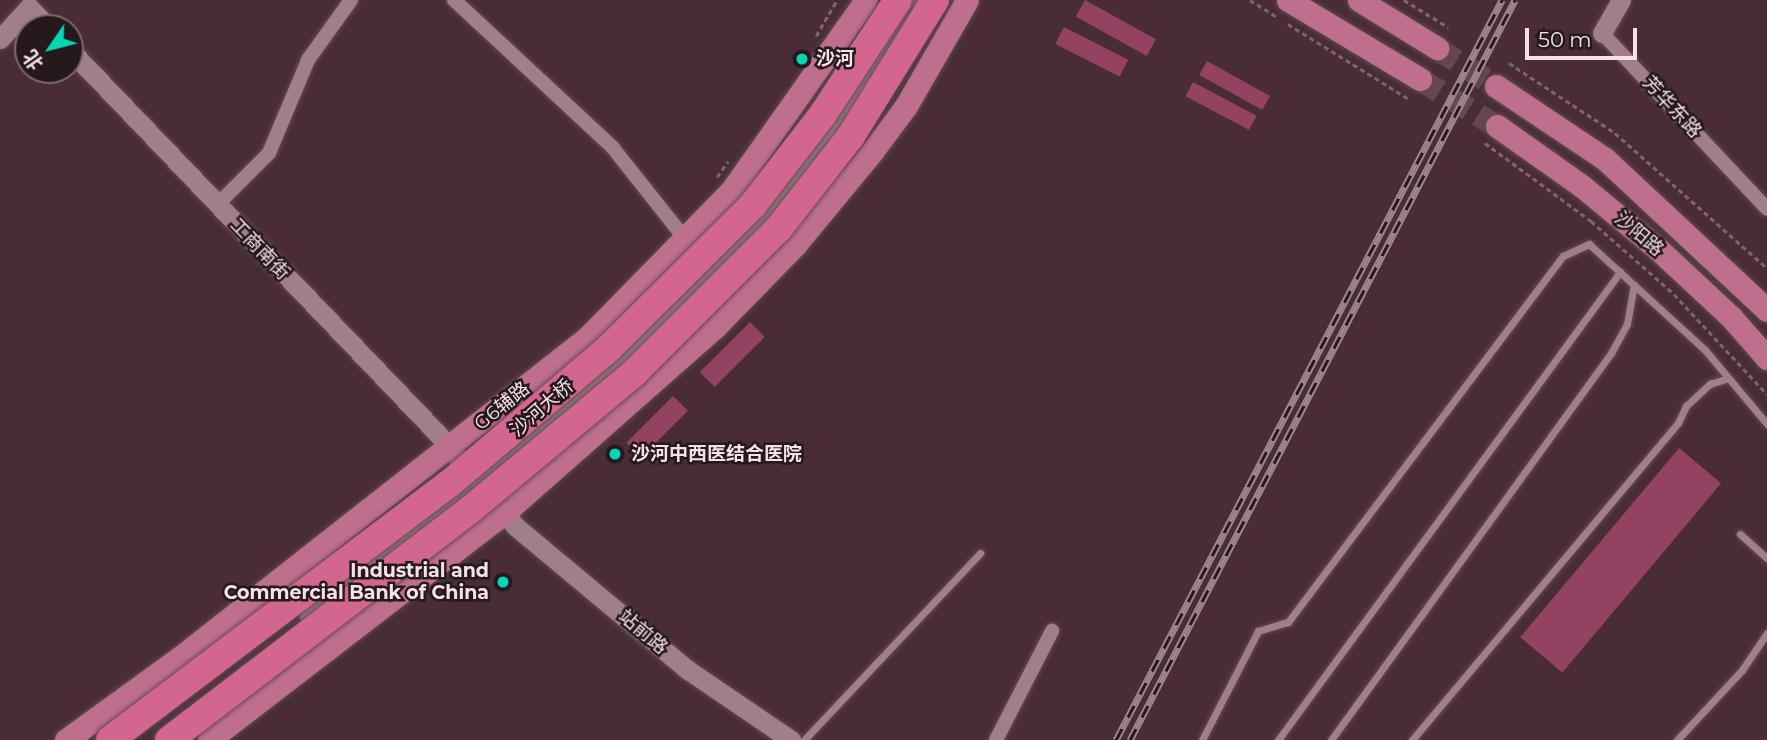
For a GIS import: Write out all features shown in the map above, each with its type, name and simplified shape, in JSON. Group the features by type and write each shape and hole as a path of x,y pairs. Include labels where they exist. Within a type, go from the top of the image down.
{"highway":[{"name":"沙河大桥","path":"110,740 450,483 538,412 639,321 752,206 823,114 898,0"},
{"name":"沙河大桥","path":"169,740 471,509 674,335 779,228 835,156 935,0"}],"main road":[{"name":"G6辅路","path":"66,740 178,659 451,447 587,337 686,240 771,138 866,0"},
{"path":"218,733 504,513 602,430 795,245 906,106 967,0"},
{"path":"1288,0 1415,89"},
{"path":"1359,0 1437,48"},
{"name":"沙阳路","path":"1496,86 1605,159 1767,310"},
{"name":"沙阳路","path":"1491,134 1583,187 1658,249 1731,317 1767,358"}],"street":[{"path":"218,204 269,153 308,60 351,0"},
{"path":"454,0 613,148 686,240"},
{"path":"218,733 249,663 478,481 614,367 764,218 835,127 918,0"},
{"name":"芳华东路","path":"1620,0 1602,33 1767,209"},
{"path":"0,39 29,4"},
{"name":"工商南街","path":"84,65 451,447 478,481"},
{"name":"站前路","path":"478,481 504,513 688,670 791,740"},
{"path":"996,740 1052,631"}],"lane":[{"path":"1202,740 1258,631 1288,622 1563,256 1588,244 1634,285 1728,378 1767,424"},
{"path":"1278,740 1620,272"},
{"path":"1331,740 1611,353 1627,324 1634,285"},
{"path":"1412,740 1660,444 1686,406 1710,384 1728,378"},
{"path":"1740,534 1767,558"},
{"path":"804,740 980,553"},
{"path":"1677,740 1741,670 1767,633"}],"path":[{"path":"1250,0 1415,89"},
{"path":"1404,0 1448,27"},
{"path":"1509,63 1615,133 1767,268"},
{"path":"1491,134 1653,276 1767,394"}],"building":[{"path":"1085,0 1156,39 1147,56 1076,17"},
{"path":"1064,27 1128,60 1120,77 1055,44"},
{"path":"1207,61 1270,96 1262,110 1199,75"},
{"path":"1193,82 1257,116 1249,130 1185,96"},
{"path":"750,322 765,337 715,387 700,372"},
{"path":"673,396 688,411 641,458 626,443"},
{"path":"1679,448 1721,483 1562,673 1520,637"}],"tunnel":[{"path":"1437,48 1496,86"},
{"path":"1420,79 1497,126"}],"railway":[{"path":"1116,740 1502,0"},
{"path":"1130,740 1515,0"}],"place":[{"name":"沙河","path":"802,59"},
{"name":"沙河中西医结合医院","path":"615,454"},
{"name":"Industrial and Commercial Bank of China","path":"503,582"}]}
